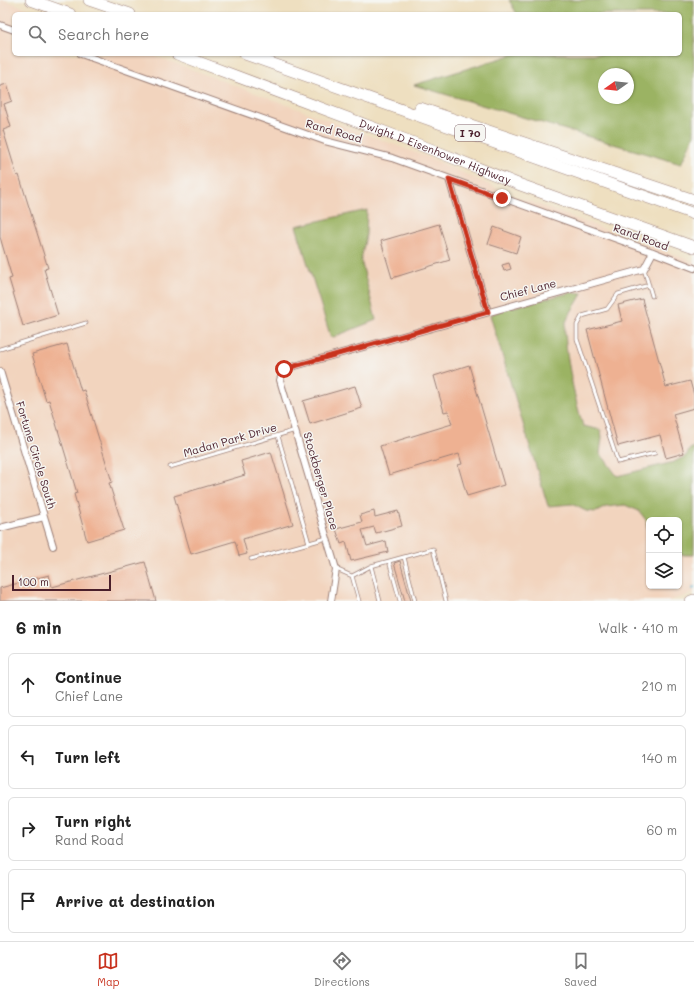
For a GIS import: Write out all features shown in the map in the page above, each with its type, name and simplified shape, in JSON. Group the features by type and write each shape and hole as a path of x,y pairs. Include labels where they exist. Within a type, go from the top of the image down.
{"highway":[{"path":"31,0 64,12"},
{"path":"89,0 124,12"},
{"name":"Dwight D Eisenhower Highway","path":"182,56 433,150 524,186 694,247"},
{"name":"I 70","path":"251,56 694,214"},
{"path":"319,80 434,113 694,200"},
{"path":"652,232 694,252"}],"street":[{"path":"0,25 12,29"},
{"name":"Rand Road","path":"87,56 325,141 374,153 449,179 694,268"},
{"path":"449,179 488,312"},
{"path":"644,269 653,252"},
{"name":"Chief Lane","path":"284,369 644,269"},
{"name":"Stockberger Place","path":"284,369 280,380 336,569 331,601"},
{"name":"Fortune Circle South","path":"0,371 53,546"},
{"path":"0,528 44,517"}],"lane":[{"path":"644,269 652,296"},
{"path":"649,285 618,294 608,309 582,316 577,326 577,339 618,462 655,453"},
{"path":"0,348 86,323"},
{"name":"Madan Park Drive","path":"170,467 296,430"},
{"path":"278,436 309,543"},
{"path":"251,559 327,538"},
{"path":"352,576 371,566 433,549 446,601"},
{"path":"404,557 416,601"},
{"path":"389,561 400,601"},
{"path":"371,566 380,601"},
{"path":"336,569 352,576"},
{"path":"352,576 359,601"}],"shaded area":[{"path":"0,0 4,0 37,12 12,12 12,56 155,56 430,158 514,196 694,262 694,593 668,601 0,601"}],"green space":[{"path":"509,0 694,0 694,135 681,164 414,85 508,56 682,56 682,12 516,12"},
{"path":"367,210 366,235 361,260 376,320 331,338 296,226"},
{"path":"573,292 582,293 568,317 565,326 565,333 567,354 575,396 583,426 601,430 602,437 600,454 617,476 674,462 686,456 690,449 694,447 694,555 682,555 682,517 646,517 646,520 639,511 625,505 606,507 596,512 586,511 572,504 548,506 490,315 501,310"}],"building":[{"path":"7,84 12,101 4,104 11,127 3,130 17,176 19,175 48,268 44,269 58,315 23,326 9,279 12,278 0,237 0,86"},
{"path":"439,224 450,260 392,278 381,241"},
{"path":"494,227 521,237 516,253 488,244"},
{"path":"509,263 511,269 504,271 502,265"},
{"path":"642,299 666,387 690,381 694,395 694,408 673,414 684,453 666,458 660,435 618,446 587,330 622,321 618,305"},
{"path":"67,344 81,391 84,390 112,482 109,483 124,530 87,541 74,494 77,493 49,400 46,401 32,354"},
{"path":"469,365 504,485 467,496 458,465 462,464 459,454 389,475 380,446 452,424 448,411 444,412 434,376"},
{"path":"355,386 362,408 310,424 303,401"},
{"path":"271,452 293,524 243,539 247,554 239,556 235,541 191,554 174,496 245,475 241,461"},
{"path":"374,511 375,517 398,511 402,526 376,533 374,527 362,530 367,546 386,541 388,552 351,561 346,542 341,544 336,529 362,522 360,515"},
{"path":"400,561 411,601 405,601 394,563"},
{"path":"145,562 156,601 0,601 0,588 49,575 52,587"}],"route":[{"path":"284,369 488,312 449,179 502,198"}]}
